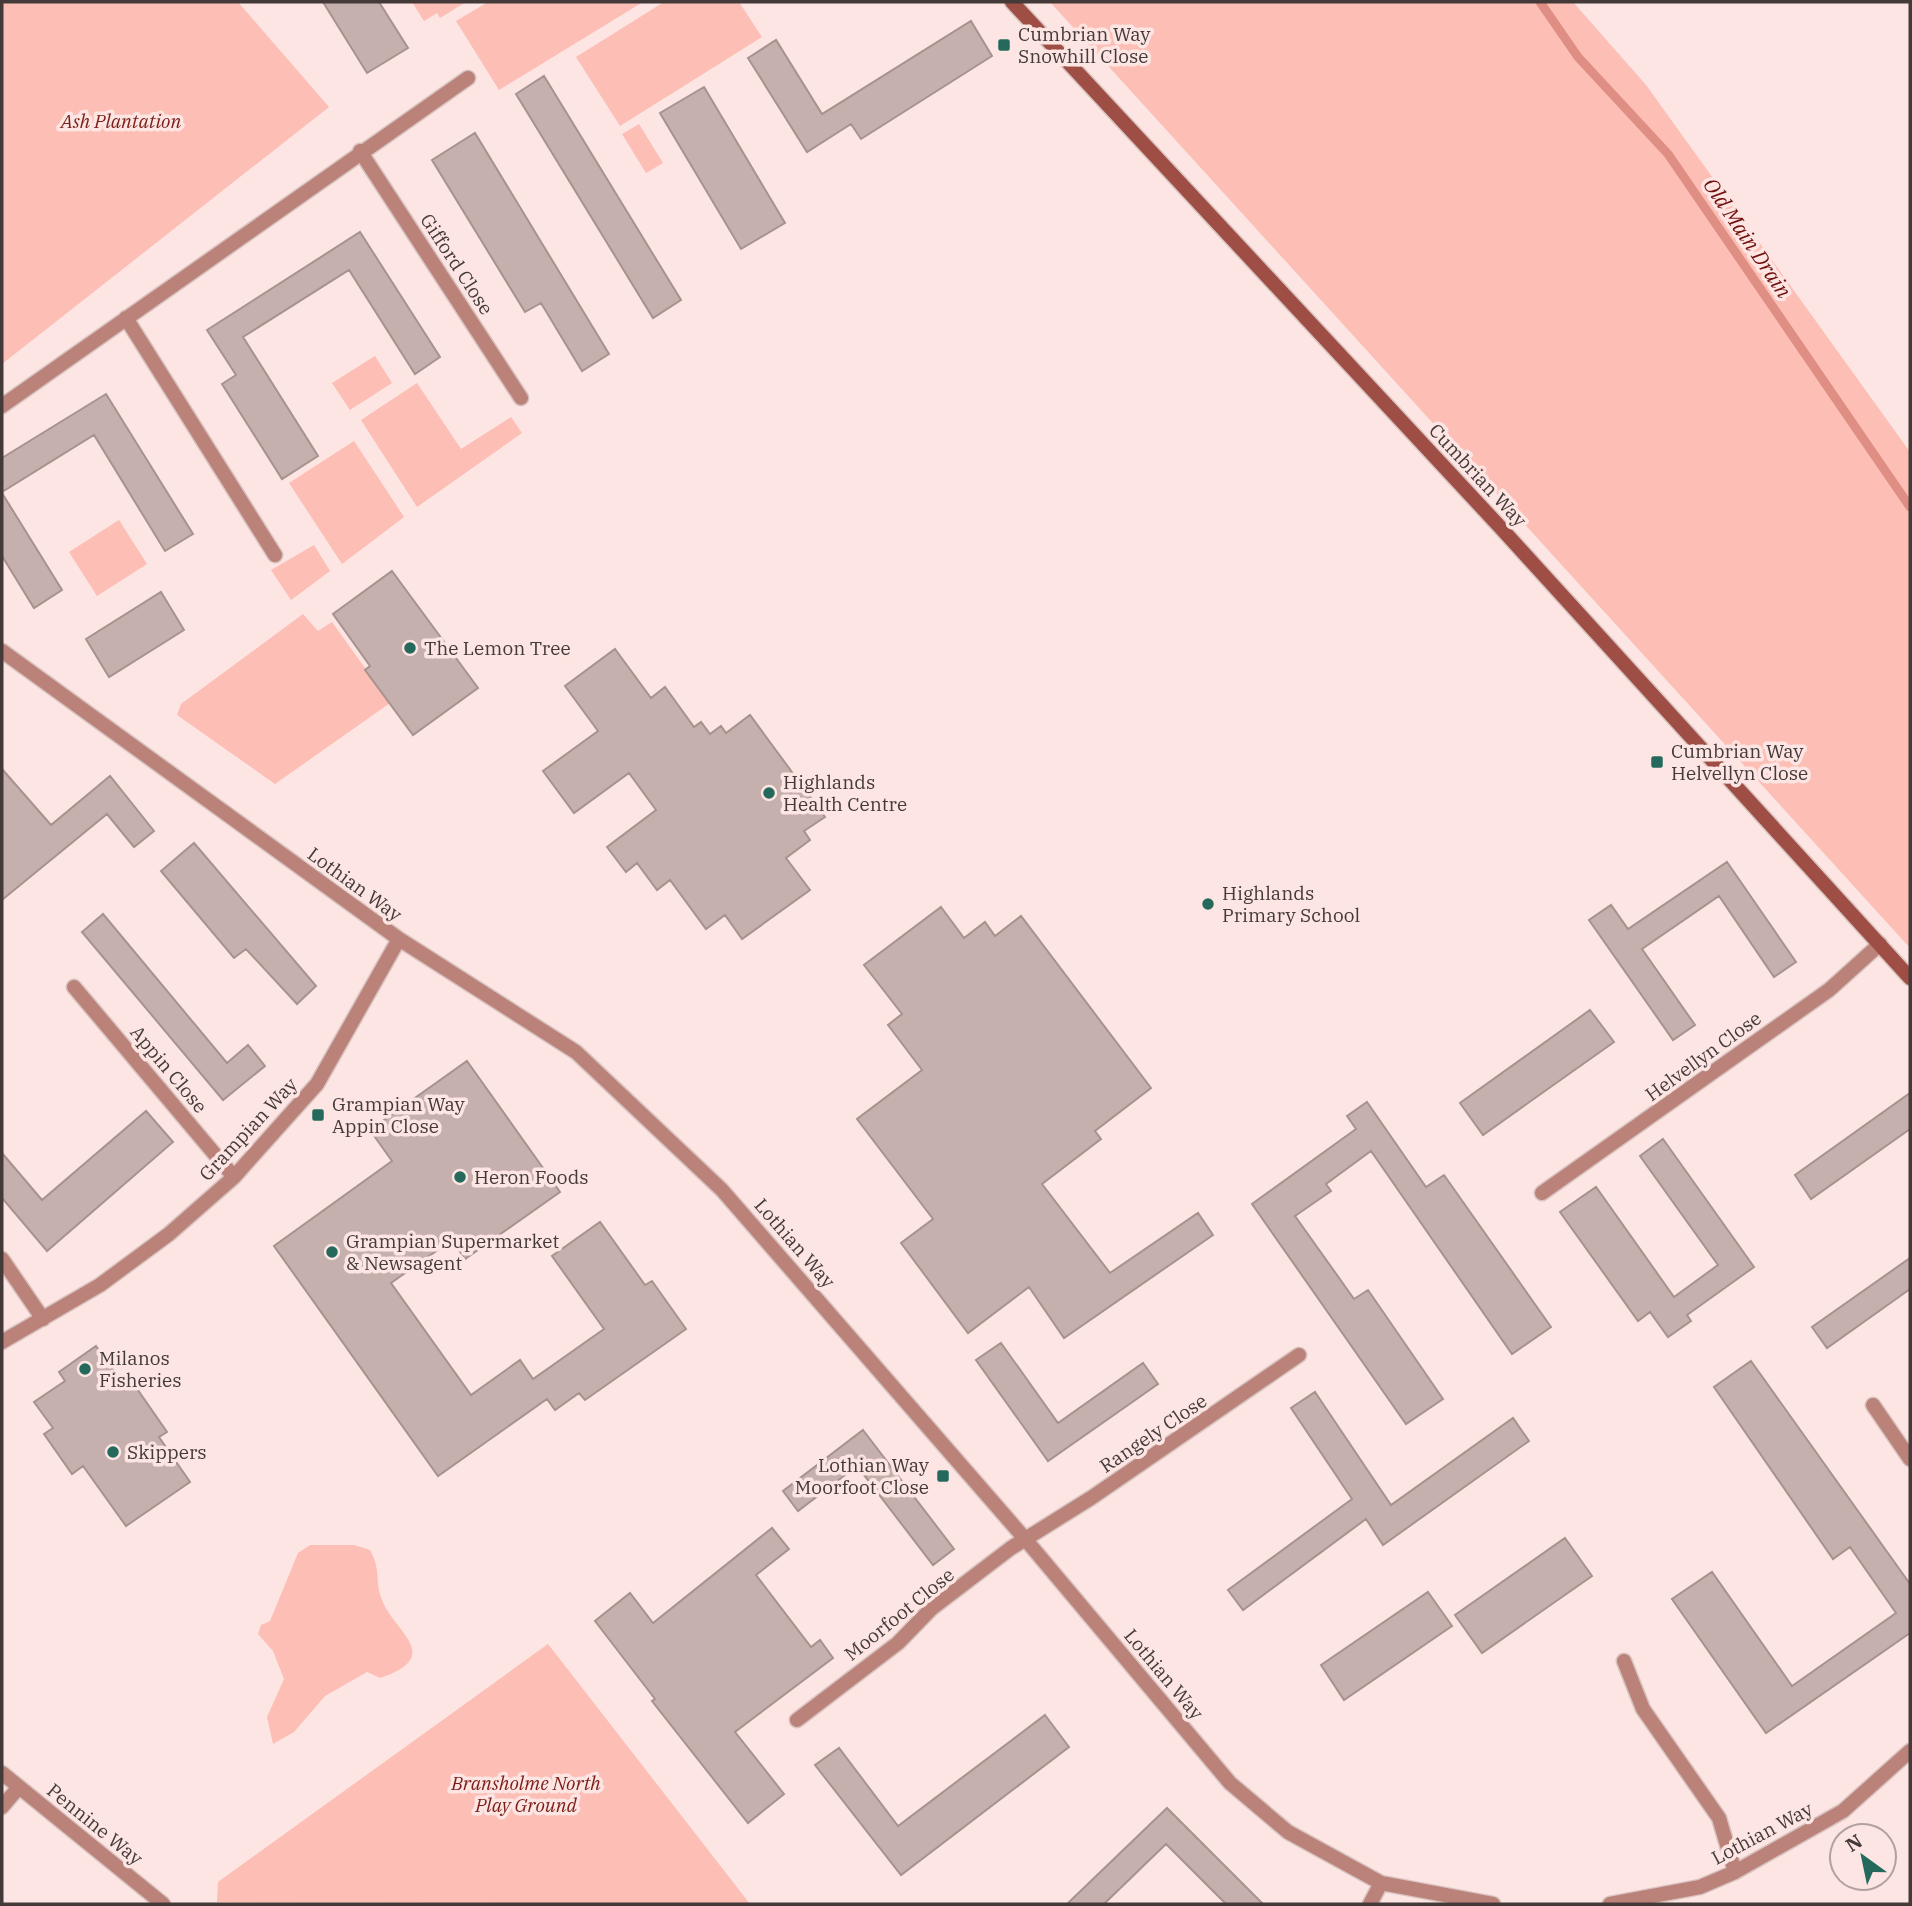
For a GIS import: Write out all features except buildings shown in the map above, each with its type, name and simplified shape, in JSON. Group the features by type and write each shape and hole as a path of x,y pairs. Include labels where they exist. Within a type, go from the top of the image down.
{"street":[{"name":"Cumbrian Way","path":"1012,2 1500,527 1910,978"},
{"path":"2,406 360,151 468,78"},
{"name":"Gifford Close","path":"360,151 521,398"},
{"path":"126,318 275,555"},
{"name":"Lothian Way","path":"2,652 399,939 576,1052 722,1189 1026,1540 1230,1783 1288,1832 1381,1883 1493,1904"},
{"name":"Grampian Way","path":"2,1342 100,1285 159,1241 234,1177 317,1084 399,939"},
{"name":"Helvellyn Close","path":"1542,1192 1829,990 1880,944"},
{"name":"Appin Close","path":"74,987 234,1177"},
{"path":"2,1259 43,1319"},
{"name":"Rangely Close","path":"1026,1540 1299,1354"},
{"path":"1873,1405 1910,1458"},
{"name":"Moorfoot Close","path":"797,1720 898,1643 931,1609 1026,1540"},
{"path":"1624,1661 1643,1709 1719,1818 1735,1872"},
{"name":"Lothian Way","path":"1610,1904 1700,1887 1735,1872 1843,1811 1910,1751"},
{"name":"Pennine Way","path":"2,1773 163,1904"},
{"path":"2,1807 19,1787"},
{"path":"1370,1904 1381,1883"}],"green space":[{"name":"Ash Plantation","path":"2,2 238,2 329,107 2,364"},
{"path":"412,2 466,2 440,18 437,13 424,21"},
{"path":"488,2 643,2 499,90 456,21"},
{"path":"664,2 739,2 762,37 620,126 576,57"},
{"path":"1050,2 1573,2 1646,85 1910,452 1910,948"},
{"path":"639,124 663,163 646,173 622,134"},
{"path":"375,356 392,383 350,410 332,383"},
{"path":"417,383 461,449 511,417 522,433 417,507 361,420"},
{"path":"354,441 404,517 342,564 289,483"},
{"path":"119,520 147,564 97,596 69,552"},
{"path":"314,545 330,571 291,600 271,570"},
{"path":"303,614 318,631 332,622 390,703 275,784 177,715 181,704"},
{"path":"310,1545 354,1545 370,1550 376,1563 381,1597 412,1651 410,1660 400,1669 380,1678 367,1672 325,1696 294,1732 273,1744 267,1717 284,1679 273,1651 258,1634 261,1625 270,1621 298,1553"},
{"name":"Bransholme North Play Ground","path":"548,1644 750,1904 217,1902 218,1882"}],"waterway":[{"name":"Old Main Drain","path":"1540,2 1578,57 1668,154 1910,507"}],"place":[{"name":"Cumbrian Way Snowhill Close","path":"1004,45"},
{"name":"The Lemon Tree","path":"410,648"},
{"name":"Cumbrian Way Helvellyn Close","path":"1657,762"},
{"name":"Highlands Health Centre","path":"769,793"},
{"name":"Highlands Primary School","path":"1208,904"},
{"name":"Grampian Way Appin Close","path":"318,1115"},
{"name":"Heron Foods","path":"460,1177"},
{"name":"Grampian Supermarket & Newsagent","path":"332,1252"},
{"name":"Milanos Fisheries","path":"85,1369"},
{"name":"Skippers","path":"113,1452"},
{"name":"Lothian Way Moorfoot Close","path":"943,1476"}]}
